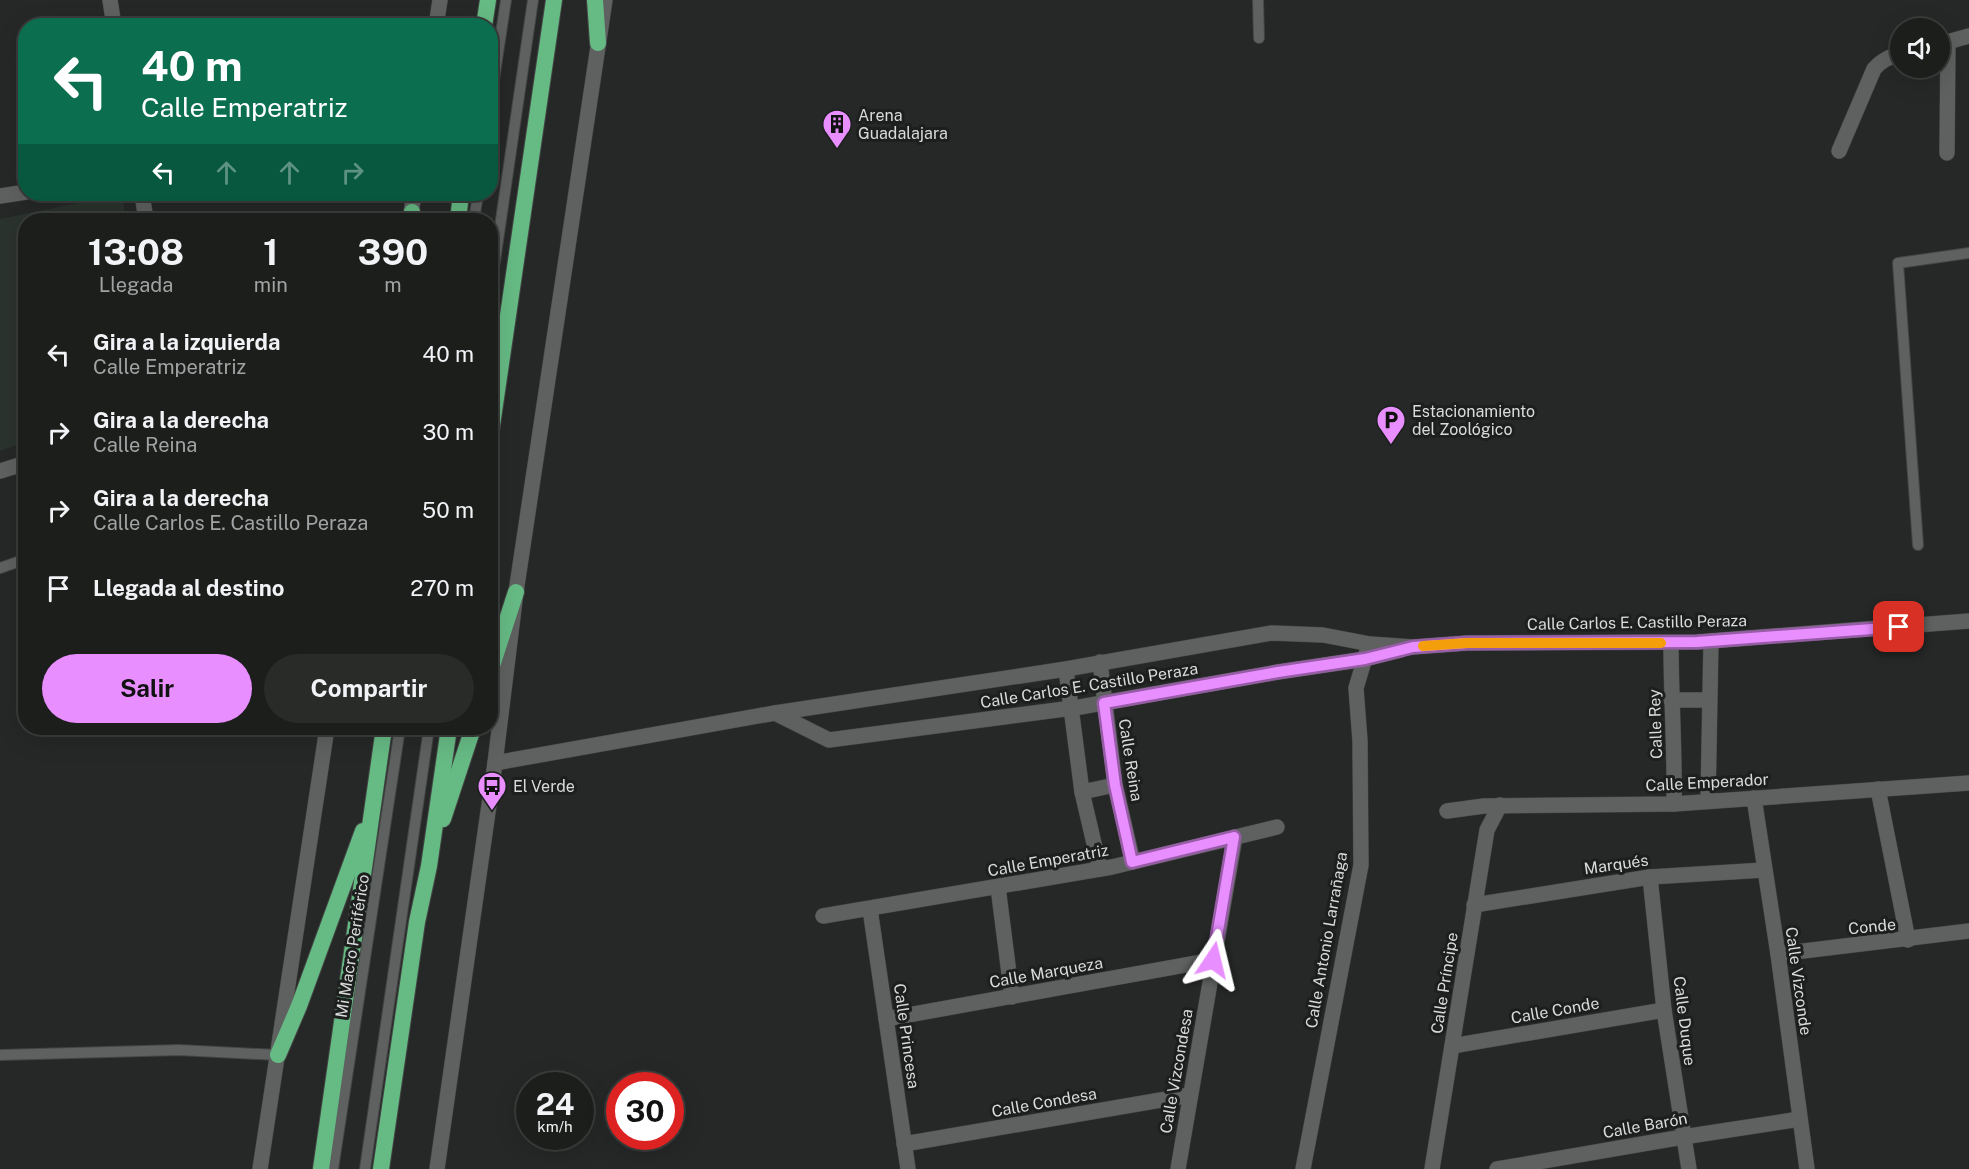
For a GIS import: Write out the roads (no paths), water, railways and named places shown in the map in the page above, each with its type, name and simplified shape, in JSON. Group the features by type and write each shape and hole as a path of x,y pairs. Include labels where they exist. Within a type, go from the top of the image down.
{"highway":[{"path":"485,18 488,0"},
{"path":"498,384 554,0"},
{"path":"595,0 598,43"},
{"path":"498,647 516,592"},
{"path":"321,1169 383,735"},
{"path":"381,1169 417,922 429,866 448,735"},
{"path":"429,866 471,735"},
{"path":"278,1055 299,1006 375,799"}],"street":[{"path":"110,0 113,18"},
{"path":"437,18 440,0"},
{"path":"437,1169 495,763 516,592 605,0"},
{"path":"1950,41 1969,36"},
{"path":"1839,150 1874,69 1880,62 1890,56"},
{"path":"1945,78 1947,153"},
{"path":"0,196 18,193"},
{"path":"0,471 18,466"},
{"name":"Calle Carlos E. Castillo Peraza","path":"495,763 775,713 1066,669 1272,633 1323,635 1370,644 1413,647 1467,643 1671,643 1969,621"},
{"path":"1708,801 1711,641"},
{"name":"Calle Rey","path":"1671,643 1671,700 1675,740 1674,804"},
{"name":"Calle Antonio Larrañaga","path":"1303,1169 1360,865 1360,741 1356,688 1370,644"},
{"name":"Calle Carlos E. Castillo Peraza","path":"775,713 829,740 1070,709 1365,659 1413,647"},
{"name":"Calle Reina","path":"1100,662 1115,785 1132,862"},
{"path":"1066,669 1082,792 1100,869"},
{"path":"1671,700 1709,700"},
{"path":"260,1169 326,735"},
{"name":"Calle Emperador","path":"1448,811 1500,805 1674,804 1969,783"},
{"path":"1082,792 1115,785"},
{"path":"1878,789 1908,940"},
{"name":"Calle Vizconde","path":"1754,798 1807,1169"},
{"name":"Calle Príncipe","path":"1432,1169 1487,830 1500,805"},
{"name":"Calle Emperatriz","path":"823,916 1100,869 1277,827"},
{"name":"Calle Vizcondesa","path":"1178,1169 1234,837"},
{"name":"Marqués","path":"1474,904 1650,877 1764,870"},
{"name":"Calle Duque","path":"1650,877 1664,1010 1689,1169"},
{"path":"998,887 1012,997"},
{"name":"Calle Princesa","path":"870,909 908,1169"},
{"name":"Conde","path":"1778,954 1969,931"},
{"name":"Calle Marqueza","path":"886,1019 1213,960"},
{"name":"Calle Conde","path":"1452,1046 1664,1010"},
{"name":"Calle Condesa","path":"904,1144 1190,1095"},
{"name":"Calle Barón","path":"1497,1169 1800,1119"}],"lane":[{"path":"498,53 506,0"},
{"path":"498,240 533,0"},
{"path":"1258,0 1259,38"},
{"path":"1918,545 1898,263 1969,253"},
{"path":"0,568 18,562"},
{"name":"Mi Macro Periférico","path":"333,1169 399,735"},
{"path":"365,1169 428,735"},
{"path":"0,1055 179,1050 278,1055"}],"place":[{"name":"Arena Guadalajara","path":"837,150"},
{"name":"Estacionamiento del Zoológico","path":"1391,446"},
{"name":"El Verde","path":"492,812"}]}
